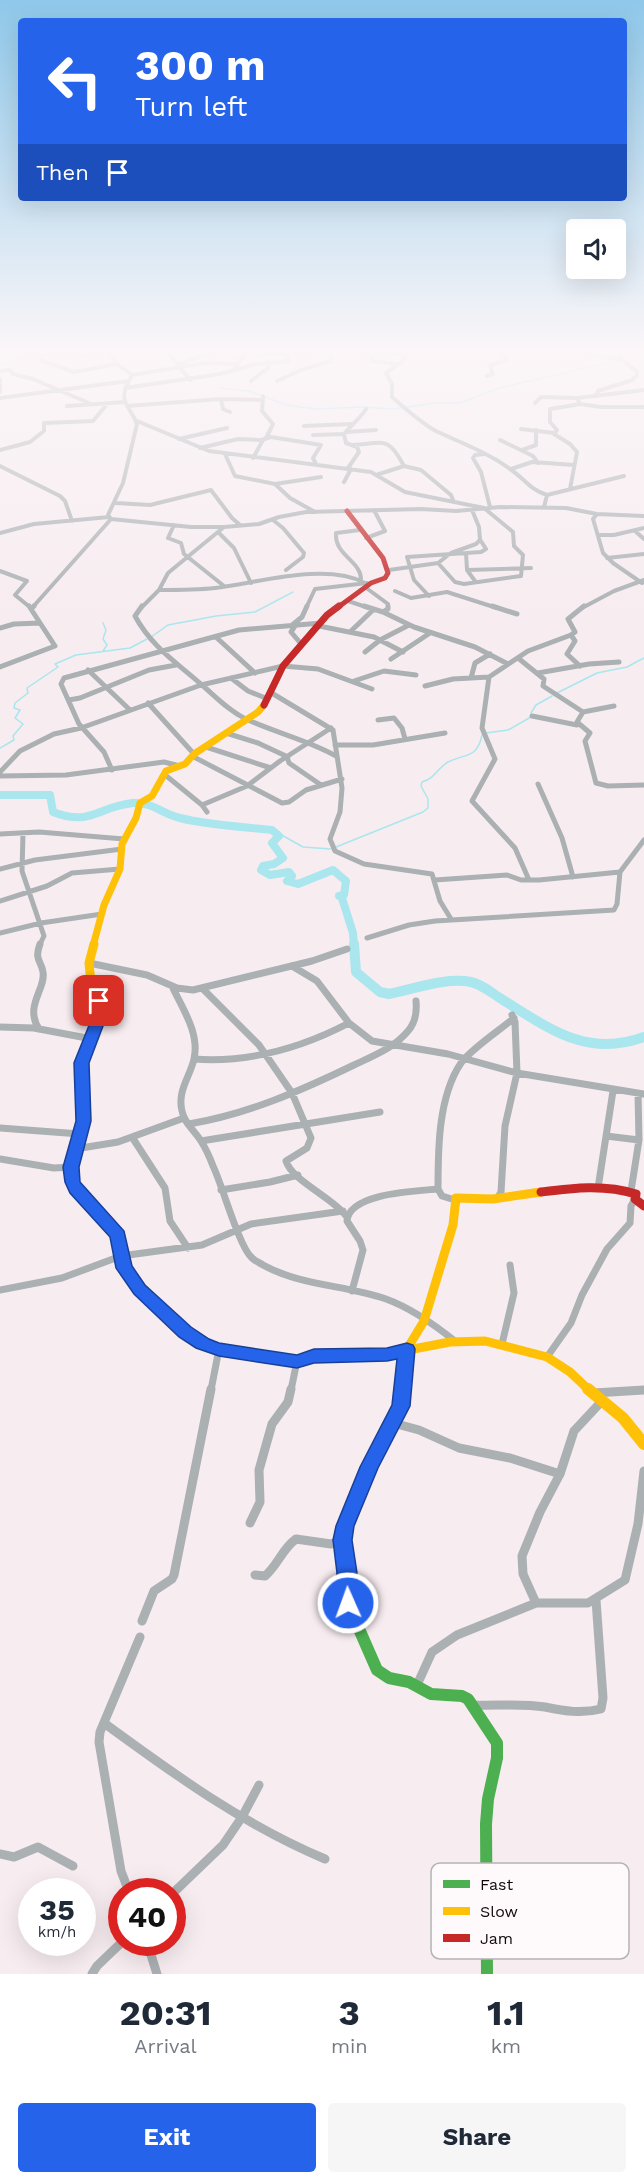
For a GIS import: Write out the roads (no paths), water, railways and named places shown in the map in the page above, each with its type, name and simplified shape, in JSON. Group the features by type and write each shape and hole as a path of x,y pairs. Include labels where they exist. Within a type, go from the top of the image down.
{"street":[{"path":"0,450 29,441"},
{"path":"32,608 110,518 134,441"},
{"path":"184,441 223,454 350,469 376,476 405,492 484,508 513,532 514,546 523,555 519,577 457,584 438,563"},
{"path":"200,448 228,441"},
{"path":"253,458 264,441"},
{"path":"288,441 319,444 321,446 313,458 316,464"},
{"path":"344,482 359,449 346,441"},
{"path":"458,441 511,469 534,491 548,495 624,476"},
{"path":"502,441 533,456 538,463"},
{"path":"522,451 536,446 536,441"},
{"path":"564,441 576,449 570,489"},
{"path":"353,445 388,443 394,447 404,466"},
{"path":"215,444 235,476 275,484 321,477"},
{"path":"484,454 475,455 473,458 482,472 490,507"},
{"path":"511,469 538,463 574,465"},
{"path":"0,466 60,496 65,501 72,521"},
{"path":"376,476 404,466 423,471 451,495 453,500"},
{"path":"275,484 290,498 316,512"},
{"path":"116,503 147,505 211,490 226,508 232,520 241,525"},
{"path":"544,507 544,500 548,495"},
{"path":"290,498 291,504"},
{"path":"0,536 6,531 34,524 110,518 174,525 224,527 259,524 292,512 544,507 566,508 597,514 644,516"},
{"path":"366,538 385,531 374,510"},
{"path":"389,570 438,563 451,553 479,541 478,526 472,510"},
{"path":"347,511 382,556 389,570"},
{"path":"597,514 593,519 599,534 601,550 607,558 643,582"},
{"path":"273,520 283,528 304,553 303,558 286,570"},
{"path":"174,525 168,538 182,543 182,550 187,557 224,586"},
{"path":"0,527 6,531"},
{"path":"224,527 168,573 159,590 135,616 144,633 161,651 232,711 247,720 322,747 336,756"},
{"path":"358,528 335,534 335,542 342,555 357,567 365,583"},
{"path":"599,534 644,528"},
{"path":"635,531 644,539"},
{"path":"219,533 234,548 251,583"},
{"path":"429,596 414,580 408,556 484,550 485,546 481,541"},
{"path":"466,553 466,570 475,581"},
{"path":"607,558 644,554"},
{"path":"466,570 531,568"},
{"path":"302,645 291,632 293,626 302,617 315,590 385,578 389,570"},
{"path":"0,571 27,581 15,594 32,608 54,646 0,667"},
{"path":"159,590 224,586 329,574 356,576 388,604 388,609 383,612"},
{"path":"424,686 447,680 489,677 544,642 575,632 567,620 579,609 643,582"},
{"path":"365,583 348,601 334,610 320,624 283,666 269,696 258,712 193,755 188,762 169,769 152,796 140,803 136,818 124,839 120,869 102,914 89,963 90,979 100,1009 92,1039 82,1063 83,1121 71,1167 75,1189 118,1235 124,1268 132,1281 175,1324 202,1344 219,1349 297,1361 314,1356 387,1354 456,1342 485,1341 502,1344 547,1357 570,1372 623,1418 644,1444"},
{"path":"395,591 411,598 447,592 517,614"},
{"path":"348,601 383,612 430,633 475,647 508,664"},
{"path":"351,631 373,610"},
{"path":"0,628 14,624 39,623"},
{"path":"112,770 108,759 81,728 61,681 68,676 217,638 239,630 320,624 380,640 403,652"},
{"path":"365,652 380,640 409,625"},
{"path":"391,659 430,633"},
{"path":"571,635 575,641 567,654 580,666"},
{"path":"217,638 242,664 255,673"},
{"path":"471,678 475,663 490,654"},
{"path":"518,658 545,680 543,686 583,711 614,706"},
{"path":"538,674 619,662"},
{"path":"69,700 149,670 177,665"},
{"path":"0,774 25,747 54,734 81,728 201,685 283,666 325,670 372,689"},
{"path":"354,681 388,669 416,675"},
{"path":"88,670 130,710"},
{"path":"489,677 482,728 495,759 472,801 476,808 517,848 525,862 529,880"},
{"path":"231,678 239,686 269,696 331,728 334,733 336,756 342,779 340,812 330,839 335,851 364,864 432,874 440,901 451,919"},
{"path":"148,703 193,755 247,786 285,803 301,793 342,779"},
{"path":"577,725 583,711"},
{"path":"532,716 577,725 590,733 585,741 596,783 608,786 644,785"},
{"path":"378,720 394,718 402,728 405,739"},
{"path":"202,805 247,786 331,728"},
{"path":"226,733 258,743 287,757 289,763 321,785"},
{"path":"335,745 373,745 445,733"},
{"path":"206,747 271,768"},
{"path":"0,774 50,776 164,762 180,766"},
{"path":"164,774 202,805 207,812"},
{"path":"538,784 562,838 573,877"},
{"path":"23,833 21,864 44,936 36,950 38,963 43,972 34,1017 35,1025 39,1029"},
{"path":"0,834 61,833 124,839"},
{"path":"367,938 409,925 451,919 614,910 617,904 620,872 644,840"},
{"path":"0,869 44,859 122,849"},
{"path":"635,849 644,851"},
{"path":"0,901 47,886 72,873 120,869"},
{"path":"435,880 507,875 529,880 620,872"},
{"path":"0,933 41,922 102,914"},
{"path":"89,963 147,975 188,990 203,989 347,949"},
{"path":"292,966 317,981 349,1023 372,1041 613,1091 641,1094 639,1140 630,1223 607,1249 570,1323 547,1357"},
{"path":"172,986 194,1034 194,1059 180,1099 187,1121 201,1141 215,1169 221,1190 240,1229 250,1257 258,1263 293,1276 388,1300 456,1342"},
{"path":"203,989 228,1016 254,1038 292,1093 306,1124 310,1144 286,1161 288,1168 294,1169 309,1187 330,1198 345,1214 351,1230 362,1243 352,1291"},
{"path":"75,1149 106,1146 187,1121 237,1114 292,1093 392,1046 415,1024 416,1001"},
{"path":"497,1199 501,1192 505,1126 517,1072 513,1017 485,1041 474,1054 465,1059 451,1083 441,1125 438,1189 442,1196 455,1200 460,1198 497,1199 598,1188 633,1195 644,1206"},
{"path":"194,1059 218,1060 266,1054 318,1038 349,1023"},
{"path":"0,1027 39,1029 92,1039"},
{"path":"598,1188 613,1091"},
{"path":"201,1141 380,1112"},
{"path":"0,1128 52,1134 80,1134"},
{"path":"606,1136 639,1140"},
{"path":"132,1137 165,1188 170,1221 188,1248"},
{"path":"0,1159 54,1168 71,1167"},
{"path":"221,1190 258,1182 282,1181 298,1175"},
{"path":"0,1290 62,1278 121,1256 188,1248 214,1241 251,1224 295,1216 345,1214 359,1204 383,1195 438,1189"},
{"path":"455,1200 453,1225 424,1321 407,1349 402,1401 357,1494 345,1526 343,1540 347,1573 345,1597 377,1670 389,1677 417,1685 435,1695 462,1696 472,1705 486,1729 495,1739 498,1747 486,1824 486,1863"},
{"path":"502,1344 514,1293 510,1265"},
{"path":"142,1621 154,1591 172,1579 174,1575 219,1349"},
{"path":"250,1523 260,1502 259,1470 272,1424 288,1402 297,1361"},
{"path":"593,1393 644,1390"},
{"path":"536,1603 523,1574 522,1556 540,1512 560,1474 574,1431 602,1402"},
{"path":"393,1423 419,1430 459,1448 510,1458 560,1474"},
{"path":"417,1685 428,1659 438,1647 475,1626 536,1603 579,1604 596,1600 625,1580 638,1524 644,1471"},
{"path":"255,1575 265,1576 271,1572 285,1547 296,1539 323,1544 343,1540"},
{"path":"472,1705 544,1707 562,1712 601,1709 603,1698 596,1600"},
{"path":"124,1878 99,1742 100,1732 140,1637"},
{"path":"104,1723 182,1780 242,1817 300,1849 325,1858"},
{"path":"186,1881 223,1845 242,1817 259,1785"},
{"path":"0,1854 14,1857 38,1847 73,1866"},
{"path":"92,1974 108,1955"},
{"path":"151,1956 157,1974"},
{"path":"487,1959 487,1974"}],"waterway":[{"path":"151,637 168,625 216,616 255,612 293,592"},
{"path":"103,623 106,630 103,639 107,645 103,651"},
{"path":"0,748 14,740 13,736 23,724 15,718 20,710 14,708 15,703 28,693 27,688 58,667 55,664 76,655 130,648 147,639"},
{"path":"557,693 597,673 627,667 644,658"},
{"path":"531,713 536,705 552,696"},
{"path":"486,733 508,730 531,717"},
{"path":"336,847 423,812 428,808 428,799 421,786 422,782 448,762 474,752 482,735"},
{"path":"0,795 50,795 53,812 66,816 86,817 121,805 140,803 191,820 272,830 279,836 272,843 283,858 274,864 263,866 261,870 270,875 289,872 292,876 287,881 298,884 333,870 346,881 344,895 339,896 342,898 353,933 354,946"},
{"path":"278,833 303,847 331,849"},
{"path":"354,944 356,972 380,992 389,994 451,981 471,982 553,1030 570,1037 605,1044 624,1043 644,1037"}]}
